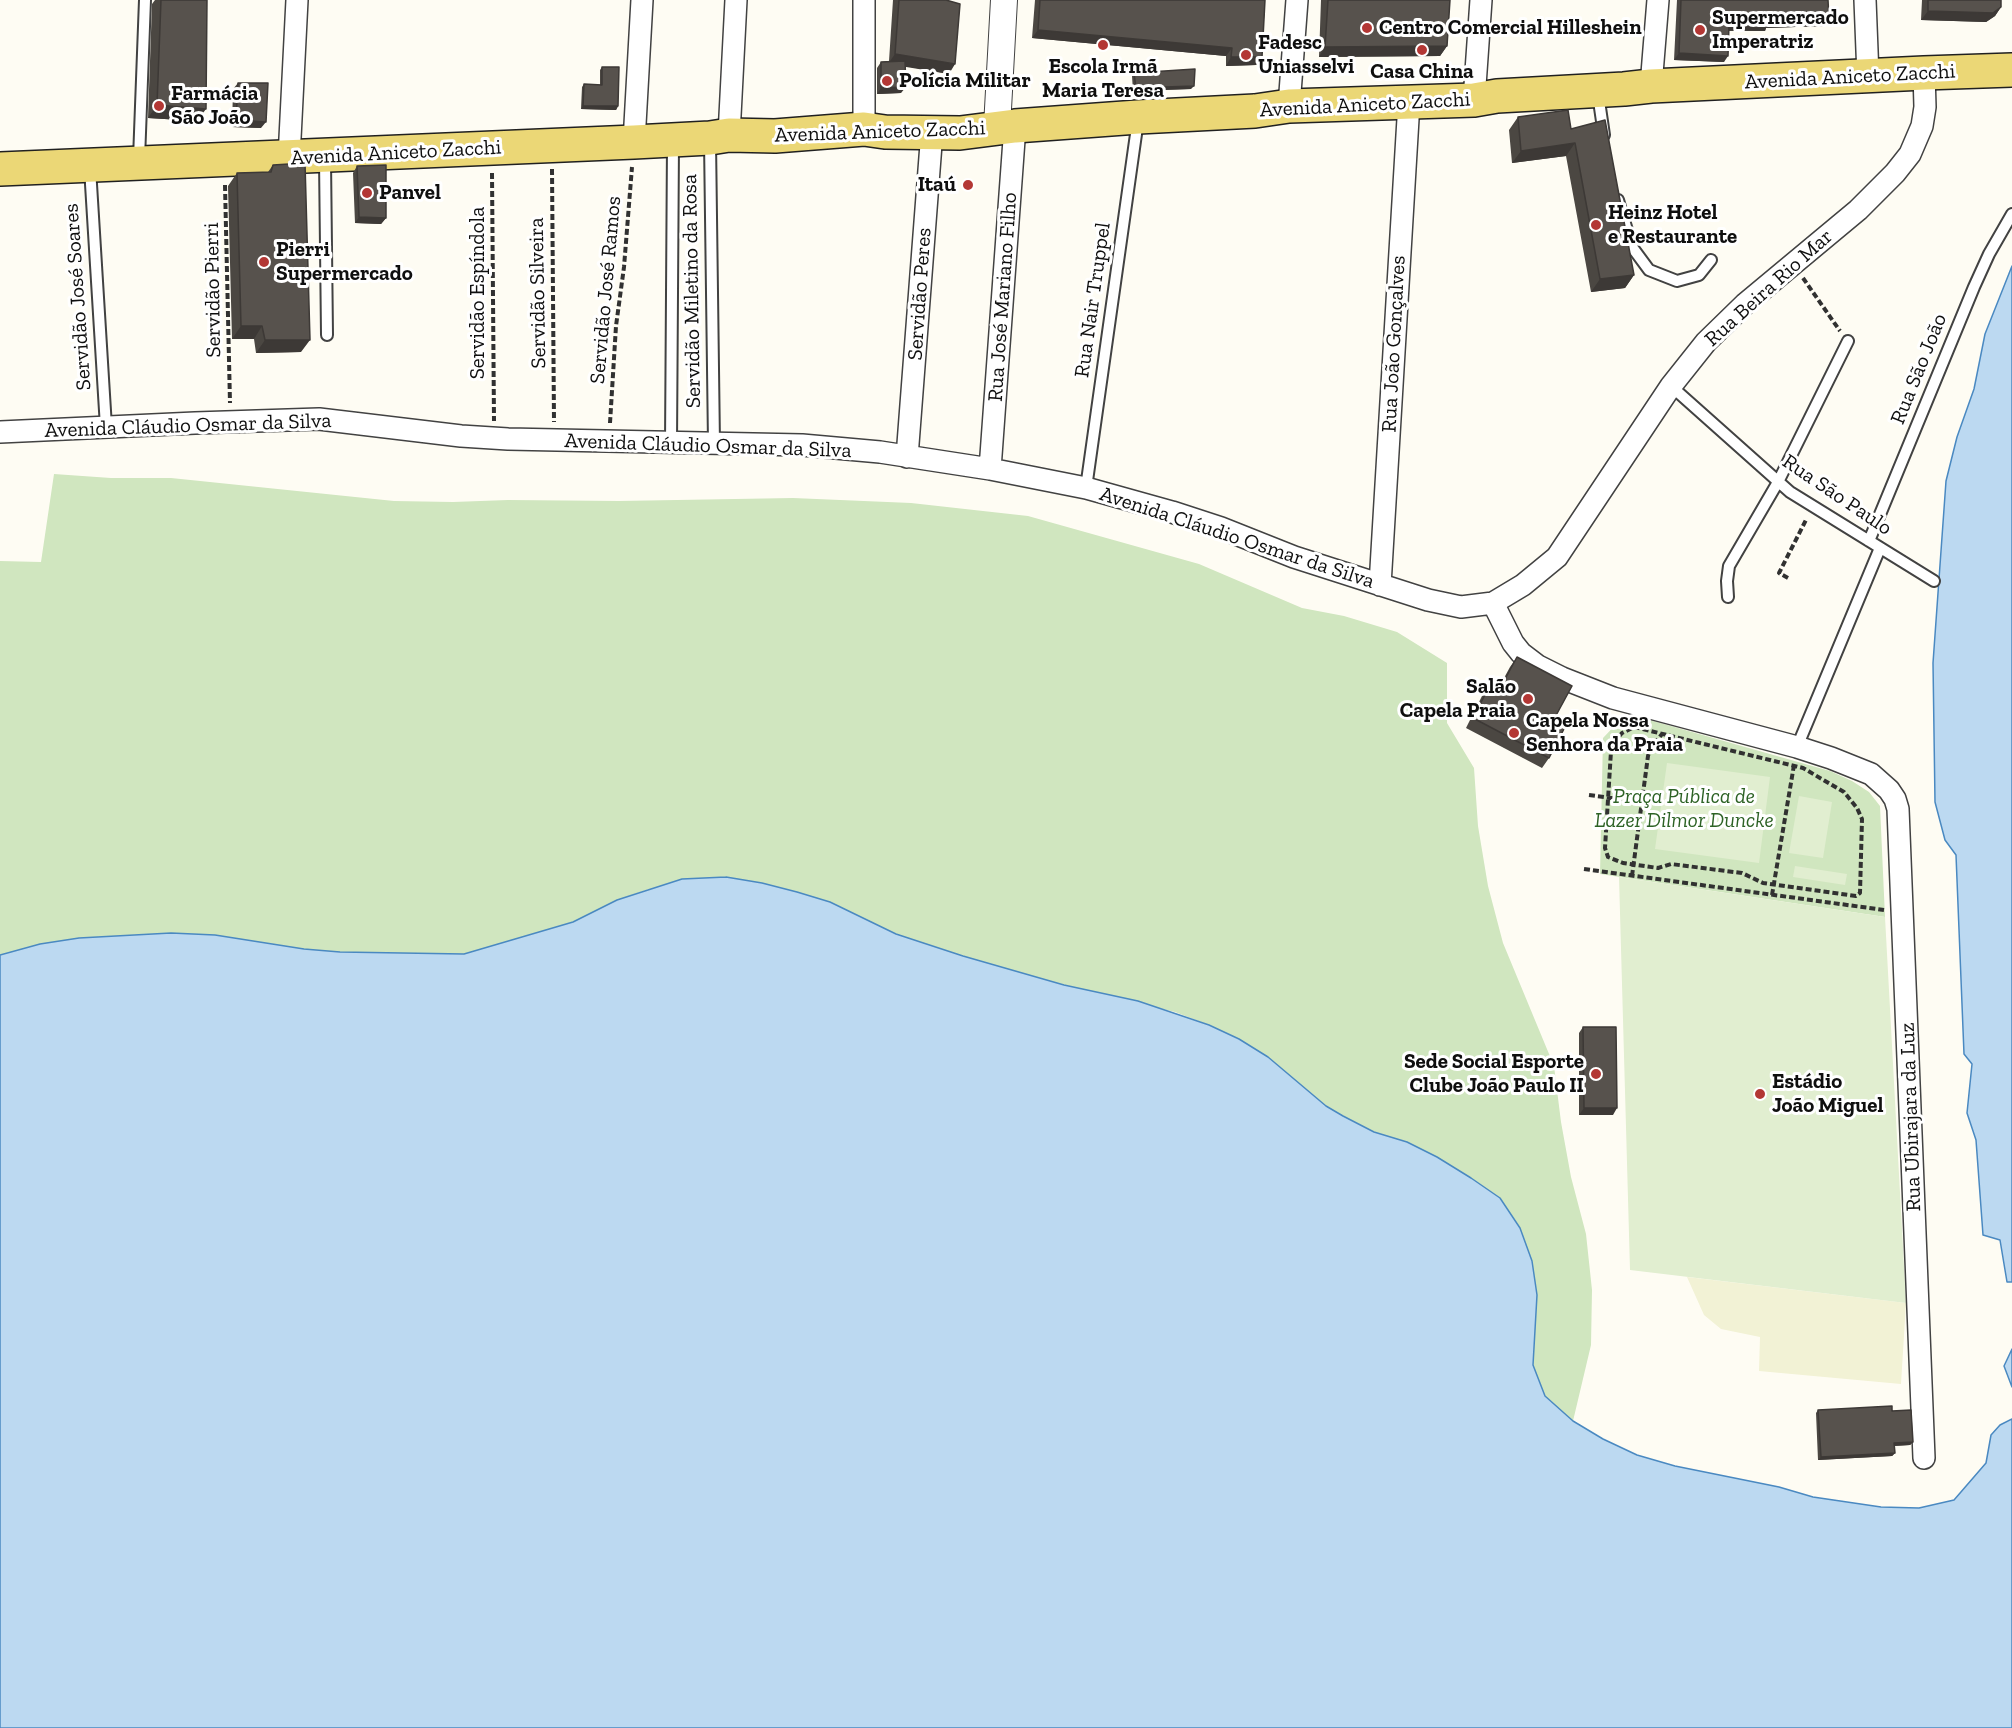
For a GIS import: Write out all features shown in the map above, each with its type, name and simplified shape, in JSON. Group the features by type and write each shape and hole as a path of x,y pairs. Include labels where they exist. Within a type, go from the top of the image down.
{"main road":[{"name":"Avenida Aniceto Zacchi","path":"0,169 552,146 719,136 775,136 864,129 885,132 960,133 1006,127 1255,111 1289,106 1474,100 1497,96 1651,86 2012,70"}],"street":[{"path":"289,158 297,0"},
{"path":"634,142 642,0"},
{"path":"719,136 736,0"},
{"path":"864,0 864,129"},
{"path":"1004,0 1006,127"},
{"path":"1289,106 1297,0"},
{"path":"1474,100 1481,0"},
{"path":"1651,86 1658,0"},
{"path":"1865,0 1869,76"},
{"name":"Rua Beira Rio Mar","path":"1493,603 1523,585 1557,557 1671,386 1706,342 1746,304 1876,194 1910,154 1922,126 1925,107 1923,73"},
{"name":"Rua João Gonçalves","path":"1380,585 1409,102"},
{"name":"Rua José Mariano Filho","path":"990,469 1006,127"},
{"name":"Servidão Peres","path":"908,457 932,131"},
{"name":"Avenida Cláudio Osmar da Silva","path":"0,432 319,420 461,436 554,441 802,445 908,457 990,469 1086,488 1172,512 1221,528 1294,558 1445,605 1461,607 1493,603"},
{"path":"1493,603 1513,643 1521,653 1538,666 1583,688 1677,714 1795,757"},
{"name":"Rua Ubirajara da Luz","path":"1795,757 1858,768 1881,781 1895,799 1898,809 1924,1458"}],"lane":[{"path":"139,162 145,0"},
{"path":"1597,91 1607,149"},
{"name":"Rua Nair Truppel","path":"1086,488 1138,117"},
{"name":"Servidão Miletino da Rosa","path":"714,444 719,136"},
{"path":"672,443 673,140"},
{"path":"325,156 327,335"},
{"name":"Servidão José Soares","path":"90,164 106,427"},
{"path":"1617,194 1632,247 1649,270 1677,280 1699,275 1711,260"},
{"name":"Rua São João","path":"1869,542 1969,296 2012,214"},
{"path":"1728,597 1729,566 1778,482 1848,341"},
{"name":"Rua São Paulo","path":"1671,386 1778,482 1813,507 1934,581"},
{"path":"1795,757 1880,548"}],"path":[{"name":"Servidão José Ramos","path":"609,441 616,326 634,142"},
{"name":"Servidão Silveira","path":"552,146 554,441"},
{"name":"Servidão Espíndola","path":"492,148 494,438"},
{"name":"Servidão Pierri","path":"224,158 231,422"},
{"path":"1793,264 1848,341"},
{"path":"1788,578 1779,573 1813,507"},
{"path":"1632,876 1650,749 1677,714"},
{"path":"1634,728 1795,757 1803,768 1844,792 1857,808 1862,819 1860,893 1856,896 1774,884 1756,880 1742,873 1671,864 1658,868 1623,863 1608,857 1605,848 1611,750 1614,742 1622,733 1634,728"},
{"path":"1772,895 1795,757"},
{"path":"1589,795 1642,802"},
{"path":"1584,869 1902,912"}],"green space":[{"path":"54,474 111,478 171,478 394,501 793,498 911,503 1028,516 1199,564 1302,608 1344,616 1397,632 1447,663 1447,723 1474,768 1478,826 1488,886 1503,943 1554,1066 1571,1177 1586,1234 1592,1290 1591,1345 1573,1421 1545,1396 1533,1365 1535,1331 1471,1178 1407,1142 1374,1132 1343,1116 1326,1106 1268,1057 1239,1039 1209,1025 1175,1012 1064,985 963,956 896,934 830,902 797,892 649,889 617,900 573,922 464,954 340,952 304,949 215,935 171,933 79,938 40,944 0,955 0,561 41,562"},
{"name":"Praça Pública de Lazer Dilmor Duncke","path":"1623,717 1639,717 1830,771 1869,792 1880,806 1885,917 1600,874 1603,738"},
{"path":"1667,763 1770,777 1759,863 1655,849"},
{"path":"1799,796 1832,802 1823,858 1789,853"},
{"path":"1795,866 1847,874 1845,885 1793,877"},
{"name":"Estádio João Miguel","path":"1619,877 1885,917 1906,1303 1630,1270"},
{"path":"1687,1277 1906,1303 1901,1384 1759,1371 1760,1337 1721,1329 1704,1315"}],"water":[{"path":"2012,266 2012,1282 2007,1282 2000,1240 1983,1235 1976,1140 1967,1113 1972,1064 1964,1054 1956,855 1945,840 1935,802 1933,663 1946,481 1957,437 1974,389 1985,334"},
{"path":"726,877 762,883 830,902 896,934 963,956 1064,985 1138,1001 1209,1025 1239,1039 1268,1057 1326,1106 1343,1116 1374,1132 1407,1142 1471,1178 1500,1198 1520,1228 1532,1261 1537,1295 1533,1365 1545,1396 1573,1421 1603,1439 1637,1455 1675,1466 1779,1487 1813,1497 1881,1507 1919,1508 1954,1500 1986,1463 1991,1435 2000,1425 2012,1419 2012,1728 0,1728 0,955 40,944 79,938 171,933 215,935 304,949 340,952 464,954 573,922 617,900 682,879"},
{"path":"2012,1349 2012,1387 2004,1366"}],"building":[{"path":"161,0 207,0 206,109 157,105"},
{"path":"899,0 946,0 960,4 955,64 895,54"},
{"path":"1040,0 1265,0 1262,57 1231,57 1232,48 1038,30"},
{"name":"Centro Comercial Hilleshein","path":"1328,0 1450,0 1447,46 1325,47"},
{"path":"1681,0 1828,0 1829,19 1769,22 1769,24 1729,24 1728,56 1679,53"},
{"path":"1928,0 2001,0 2001,7 1993,13 1928,11"},
{"path":"905,61 906,87 881,88 881,62"},
{"path":"602,67 619,67 618,106 583,106 584,84 602,85"},
{"path":"1195,69 1194,86 1136,88 1134,73"},
{"path":"238,83 268,83 266,122 236,120"},
{"name":"Heinz Hotel e Restaurante","path":"1568,110 1571,129 1605,120 1634,275 1600,279 1575,143 1521,151 1518,117"},
{"name":"Pierri Supermercado","path":"305,163 310,340 265,340 262,326 241,326 237,173 271,172 273,165"},
{"name":"Panvel","path":"386,165 386,218 359,217 357,166"},
{"path":"1517,657 1572,686 1553,721 1565,727 1549,758 1473,718 1489,687 1498,692"},
{"name":"Sede Social Esporte Clube João Paulo II","path":"1583,1027 1616,1027 1617,1108 1584,1108"},
{"path":"1892,1406 1892,1411 1911,1410 1913,1442 1894,1443 1895,1453 1821,1457 1818,1410"}],"place":[{"name":"Centro Comercial Hilleshein","path":"1367,28"},
{"name":"Supermercado Imperatriz","path":"1700,30"},
{"name":"Escola Irmã Maria Teresa","path":"1103,45"},
{"name":"Casa China","path":"1422,50"},
{"name":"Fadesc Uniasselvi","path":"1246,55"},
{"name":"Polícia Militar","path":"887,81"},
{"name":"Farmácia São João","path":"159,106"},
{"name":"Itaú","path":"968,185"},
{"name":"Panvel","path":"367,193"},
{"name":"Heinz Hotel e Restaurante","path":"1596,225"},
{"name":"Pierri Supermercado","path":"264,262"},
{"name":"Salão Capela Praia","path":"1528,699"},
{"name":"Capela Nossa Senhora da Praia","path":"1514,733"},
{"name":"Sede Social Esporte Clube João Paulo II","path":"1596,1074"},
{"name":"Estádio João Miguel","path":"1760,1094"}]}
